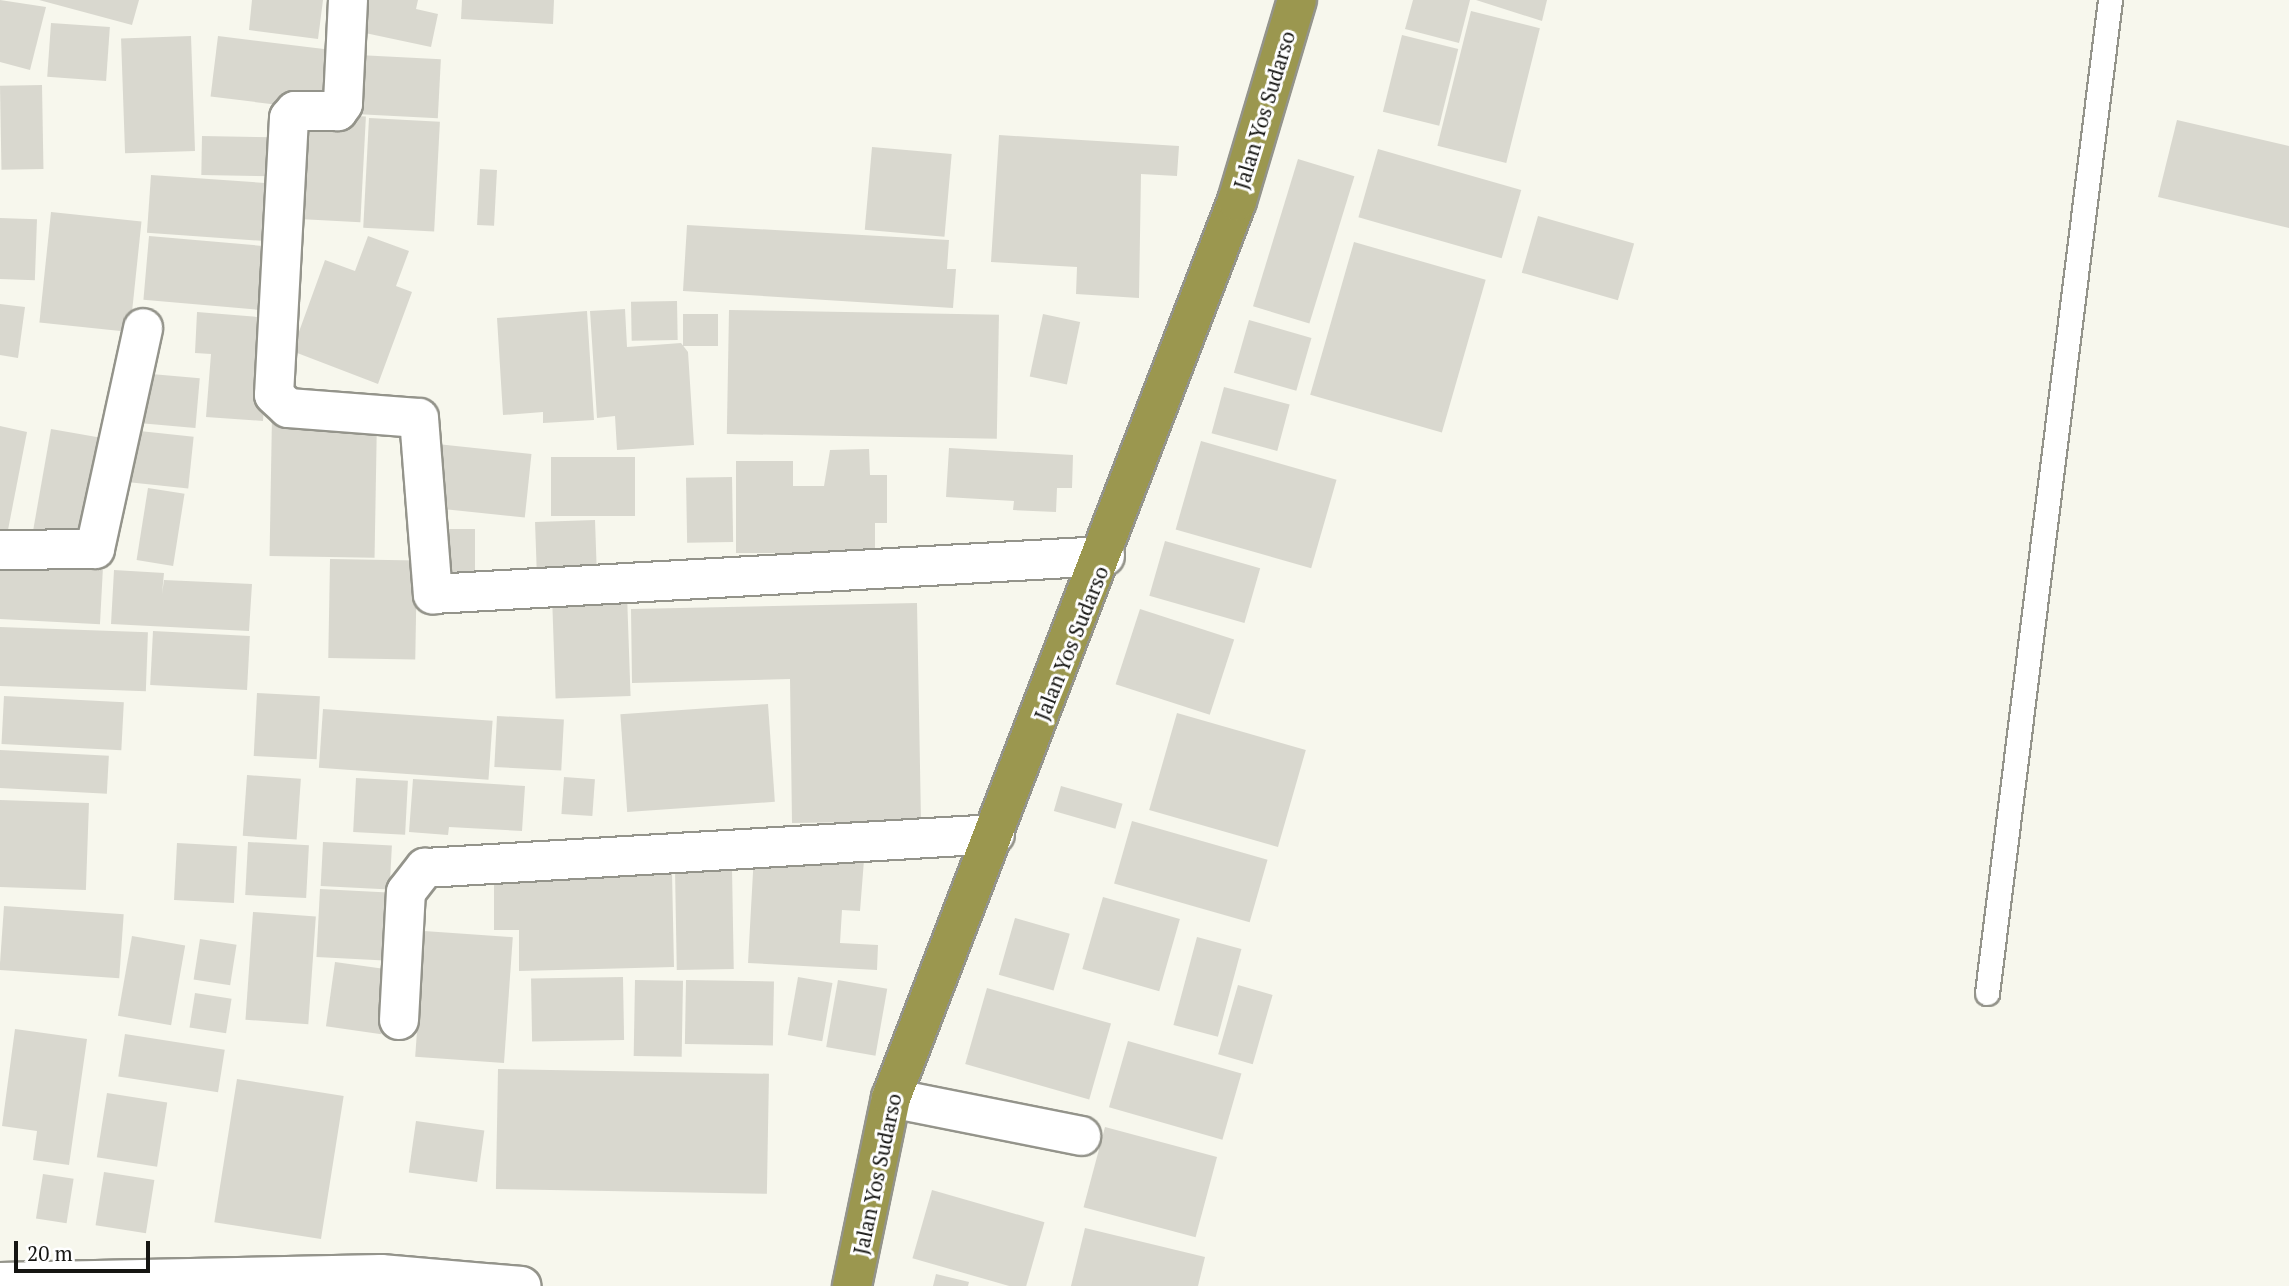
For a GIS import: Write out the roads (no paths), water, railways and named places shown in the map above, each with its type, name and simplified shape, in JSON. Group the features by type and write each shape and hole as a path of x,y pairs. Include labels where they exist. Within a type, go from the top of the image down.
{"highway":[{"name":"Jalan Yos Sudarso","path":"852,1286 891,1098 1105,556 1237,201 1297,0"}],"street":[{"path":"348,0 343,104 338,111 295,111 289,118 274,395 288,408 419,418 433,594 1105,556"},
{"path":"0,550 95,549 144,328"},
{"path":"399,1020 406,892 425,868 995,834"},
{"path":"891,1098 1081,1136"},
{"path":"0,1282 163,1282 381,1274 521,1286"}],"lane":[{"path":"1987,993 2110,0"}]}
